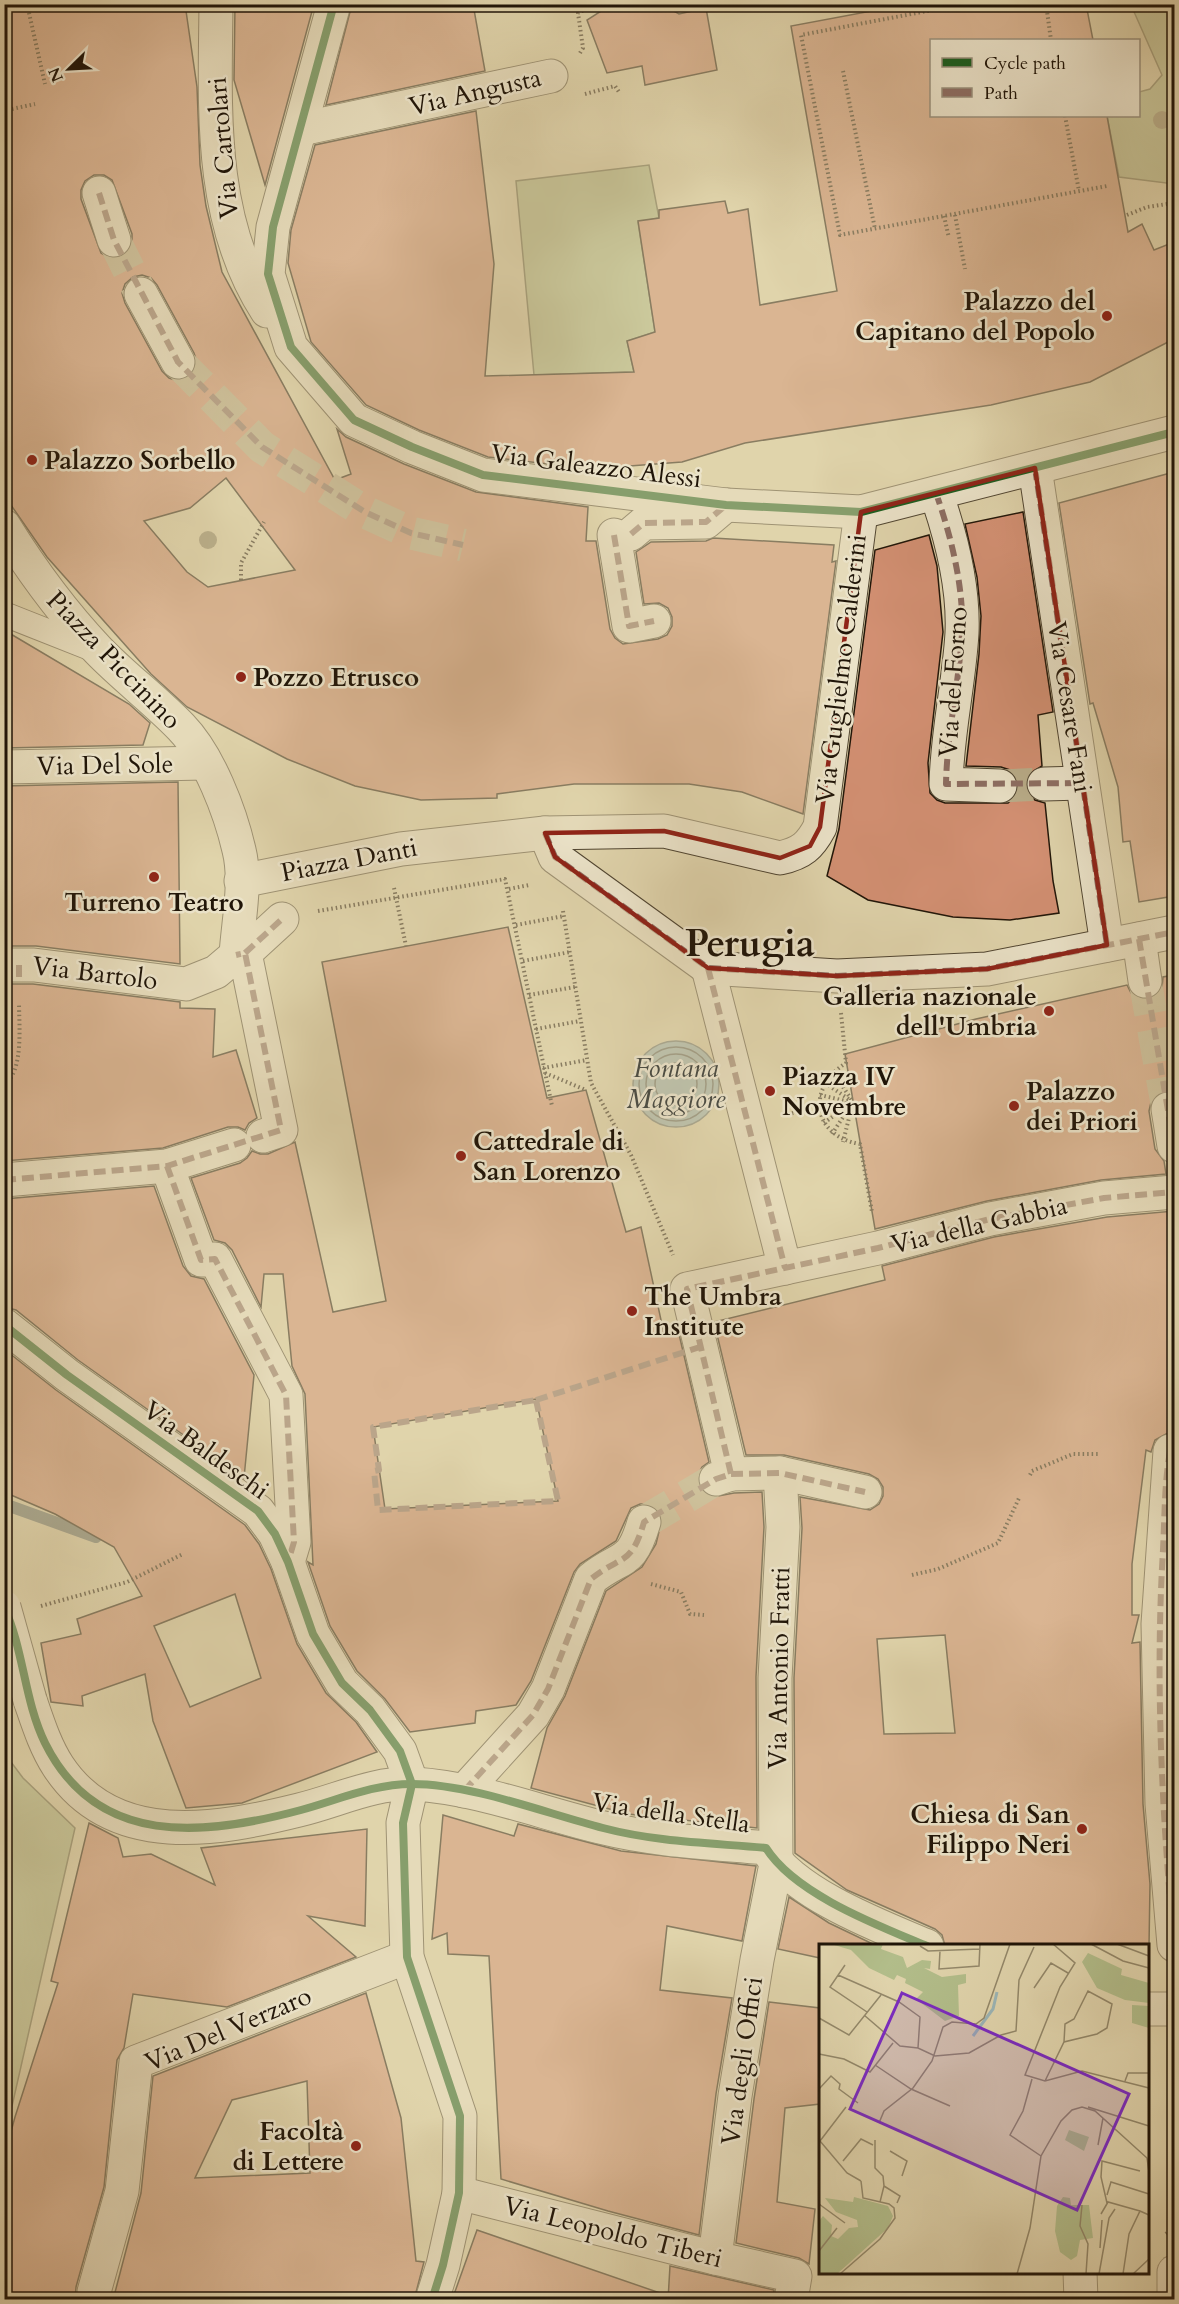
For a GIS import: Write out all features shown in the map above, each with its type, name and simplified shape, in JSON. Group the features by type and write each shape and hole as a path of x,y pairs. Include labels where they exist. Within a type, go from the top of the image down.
{"street":[{"name":"Via Cartolari","path":"216,4 215,105 224,204 235,247 250,285 291,347"},
{"name":"Via Galeazzo Alessi","path":"334,4 273,227 268,274 291,347 354,420 412,447 483,474 726,505 861,513 1174,432"},
{"name":"Via Angusta","path":"301,129 551,76"},
{"path":"99,193 114,240"},
{"path":"141,294 178,362"},
{"name":"Via Cesare Fani","path":"1035,468 1107,945"},
{"name":"Via del Forno","path":"936,493 948,529 960,600 962,632 950,720 946,784 1000,786"},
{"path":"654,621 629,626 622,535 644,523 706,522 726,505"},
{"name":"Via Guglielmo Calderini","path":"550,845 664,831 780,858 796,854 810,846 820,826 861,513"},
{"name":"Piazza Piccinino","path":"4,526 32,572 65,615 100,652 183,729 205,763"},
{"name":"Via Del Sole","path":"4,767 205,763"},
{"name":"Piazza Danti","path":"167,1166 259,1137 240,954 240,852 222,795 205,763"},
{"path":"1044,784 1082,783"},
{"name":"Piazza Danti","path":"241,880 401,849 457,842 550,845"},
{"path":"550,845 708,968 837,976 987,969 1174,932"},
{"name":"Piazza Danti","path":"186,984 216,972 282,919"},
{"path":"1139,939 1145,981"},
{"name":"Via Bartolo","path":"4,965 34,965 186,984"},
{"path":"708,968 785,1268"},
{"path":"1168,1109 1174,1146"},
{"path":"4,1180 167,1166 201,1260 215,1259 286,1395 294,1542 288,1562"},
{"name":"Via della Gabbia","path":"687,1288 878,1248 990,1219 1104,1198 1174,1192"},
{"path":"687,1288 723,1476 780,1473 865,1492"},
{"name":"Via Baldeschi","path":"4,1325 275,1534 288,1562 313,1634 342,1683 370,1710 400,1751 412,1784"},
{"path":"1170,1451 1158,1624 1162,1804 1174,1945"},
{"name":"Via Antonio Fratti","path":"776,1864 775,1678 783,1527 780,1473"},
{"path":"17,1608 30,1700 44,1741 59,1767 90,1800 136,1823 164,1829 193,1830 300,1810 370,1788 412,1784 464,1791 533,1715 548,1689 591,1580 605,1568 625,1559 637,1548 644,1522"},
{"path":"412,1784 403,1822 407,1957 460,2116 459,2193 443,2265 432,2300"},
{"name":"Via della Stella","path":"464,1791 605,1829 688,1842 766,1848 776,1864 840,1908 922,1944"},
{"name":"Via degli Offici","path":"715,2258 735,2096 757,1960 776,1864"},
{"name":"Via Del Verzaro","path":"94,2300 94,2292 122,2191 136,2062 407,1957"},
{"path":"1149,2009 1174,2009"},
{"name":"Via Leopoldo Tiberi","path":"459,2193 795,2276 791,2300"},
{"path":"1174,2272 1174,2300"},
{"path":"1080,2274 1081,2300"}],"lane":[{"path":"4,615 100,652"}],"path":[{"path":"27,4 45,84"},
{"path":"964,4 801,35 840,235 1107,186"},
{"path":"1046,4 1051,39"},
{"path":"843,71 875,229"},
{"path":"12,109 35,104"},
{"path":"1065,117 1079,191"},
{"path":"1127,214 1147,207 1174,203"},
{"path":"955,214 965,269"},
{"path":"944,216 949,238"},
{"path":"241,580 241,563 264,522"},
{"path":"550,845 591,1083 631,1155 687,1288"},
{"path":"322,910 505,879 552,1106"},
{"path":"395,898 406,946"},
{"path":"516,925 564,916"},
{"path":"523,961 570,952"},
{"path":"837,976 846,1064 833,1072 825,1083 820,1095 819,1109 824,1123 832,1134 843,1142 860,1144 878,1248"},
{"path":"529,995 575,987"},
{"path":"4,1084 10,1081 17,1065 20,1000"},
{"path":"536,1029 580,1021"},
{"path":"544,1070 586,1060"},
{"path":"544,1070 586,1090"},
{"path":"833,1072 853,1102 843,1142"},
{"path":"825,1083 853,1102"},
{"path":"820,1095 853,1102"},
{"path":"819,1109 853,1102"},
{"path":"824,1123 853,1102"},
{"path":"832,1134 853,1102"},
{"path":"1029,1473 1073,1454 1099,1454"},
{"path":"912,1575 938,1569 998,1543 1020,1496"},
{"path":"17,1608 127,1582 183,1554"},
{"path":"648,1583 681,1592 690,1614 704,1615"}],"highlighted area":[{"path":"1035,468 1107,945 987,969 837,976 708,968 555,857 545,833 664,831 780,858 810,846 820,827 861,512"}],"green space":[{"path":"1131,5 1174,5 1174,184 1119,177 1107,117 1140,117 1140,92 1150,89 1162,75"},
{"path":"649,165 659,218 638,222 655,332 627,341 634,372 534,375 516,181"},
{"path":"5,1754 23,1778 75,1828 5,2137"}],"water":[{"name":"Fontana Maggiore","path":"676,1041 693,1044 707,1053 716,1067 719,1084 716,1101 707,1115 693,1124 676,1127 659,1124 645,1115 636,1101 633,1084 636,1067 645,1053 659,1044"}],"building":[{"path":"4,4 185,4 197,87 200,165 206,206 222,272 335,480 351,474 337,429 346,437 404,464 476,492 588,507 586,541 596,541 610,629 615,638 623,644 658,639 667,635 672,626 672,617 668,608 659,603 644,604 636,552 651,542 706,541 713,538 834,545 832,562 836,561 803,814 742,792 689,784 574,784 497,794 497,798 421,800 355,786 287,759 187,707 151,674 47,557 4,495","holes":["94,175 104,175 112,180 132,234 132,243 128,252 119,258 109,258 101,253 81,199 81,190 85,181","142,275 151,278 157,285 194,353 197,362 194,371 186,379 178,381 169,378 162,371 125,303 122,293 125,284 133,277","226,478 295,570 208,587 187,572 144,521 190,508"]},
{"path":"235,4 314,4 265,185 234,80"},
{"path":"352,4 473,4 485,71 326,105"},
{"path":"612,4 661,4 679,14 706,8 717,70 645,85 642,66 607,73 587,20"},
{"path":"909,4 1086,4 1093,39 930,39 930,117 1107,117 1128,232 1142,224 1154,250 1174,242 1174,339 1090,382 991,405 745,443 682,462 590,469 488,457 419,430 366,405 311,342 288,263 291,230 315,145 476,111 494,264 485,376 634,372 627,341 655,332 638,221 659,218 659,210 725,201 728,213 748,209 760,305 837,291 791,26"},
{"path":"1174,472 1174,896 1139,902 1130,841 1123,842 1118,787 1093,703 1090,704 1059,503"},
{"path":"1023,512 1053,712 1038,715 1042,766 1028,775 1025,785 1028,793 1035,800 1045,803 1053,881 1059,913 1010,920 953,917 868,900 827,876 839,829 875,550 929,535 937,566 943,632 928,763 930,793 937,800 945,803 1008,803 1016,796 1019,787 1017,778 1010,770 1001,767 966,766 981,616 977,577 965,524"},
{"path":"4,630 129,704 150,723 143,745 4,748"},
{"path":"178,782 180,964 36,946 4,946 4,786"},
{"path":"508,927 547,1098 586,1090 626,1232 641,1227 664,1334 678,1330 709,1462 702,1467 698,1475 698,1485 704,1493 713,1497 734,1493 762,1492 764,1527 756,1677 757,1828 628,1814 531,1788 547,1728 565,1696 606,1591 642,1567 656,1544 662,1519 658,1509 649,1504 640,1504 631,1508 616,1541 580,1564 574,1572 531,1681 516,1705 476,1711 475,1723 410,1732 385,1699 357,1671 330,1626 308,1562 313,1565 305,1394 292,1366 283,1274 264,1274 261,1307 232,1250 225,1243 214,1240 191,1178 240,1163 252,1151 268,1154 295,1142 333,1312 386,1301 322,962","holes":["536,1399 558,1501 385,1509 373,1427"]},
{"name":"Palazzo dei Priori","path":"1174,975 1174,1091 1166,1090 1157,1094 1151,1102 1149,1111 1155,1149 1164,1161 1166,1174 1101,1180 987,1201 875,1229 845,1054 976,1019 1127,985 1131,993 1138,998 1148,999 1157,995 1162,988 1163,977"},
{"path":"4,984 33,984 180,1002 180,1008 215,1009 213,1057 236,1050 257,1118 249,1123 245,1130 228,1127 163,1148 4,1161"},
{"path":"154,1186 183,1266 191,1276 204,1279 254,1375 244,1478 78,1360 16,1310 4,1307 4,1199"},
{"path":"1174,1211 1174,1403 1168,1433 1155,1440 1151,1452 1146,1450 1132,1564 1132,1615 1139,1615 1132,1643 1140,1642 1143,1804 1150,1884 1149,1946 1149,1944 944,1944 942,1935 935,1929 847,1890 795,1853 794,1678 802,1528 800,1497 870,1510 879,1504 883,1496 883,1487 878,1479 869,1474 784,1455 746,1455 714,1322 885,1280 882,1266 994,1237 1107,1217","holes":["945,1635 955,1733 884,1734 877,1639"]},
{"path":"4,1349 56,1390 245,1525 259,1544 271,1569 297,1644 326,1693 356,1722 377,1752 242,1803 186,1808 153,1721 145,1674 82,1696 83,1706 51,1702 41,1643 81,1634 77,1619 142,1596 114,1547 55,1514 4,1492","holes":["235,1594 261,1678 190,1707 154,1626"]},
{"path":"443,1815 514,1836 518,1824 621,1851 756,1866 742,1941 667,1926 660,1990 732,1998 716,2094 699,2235 501,2179 489,1956 448,1954 447,1933 432,1939"},
{"path":"89,1823 118,1838 123,1857 151,1854 215,1885 201,1848 367,1829 365,1926 308,1916 356,1957 227,2007 133,1994 124,2048 117,2060 104,2187 76,2287 75,2300 4,2300 4,2157 58,1983 51,1981"},
{"path":"789,1897 829,1923 873,1944 819,1944 819,1958 778,1949"},
{"path":"366,1993 401,2118 416,2261 424,2262 414,2300 113,2300 141,2193 153,2076","holes":["307,2081 310,2173 195,2178 232,2100"]},
{"path":"769,2002 819,2008 819,2104 785,2108 777,2202 815,2209 809,2264 799,2258 736,2243"},
{"path":"477,2230 663,2294 662,2300 452,2300"},
{"path":"670,2266 774,2290 773,2300 668,2300"}],"waterway":[{"path":"4,1504 96,1537"}],"tunnel":[{"path":"114,240 141,294"},
{"path":"178,362 262,447 365,512 411,533 463,545"},
{"path":"1000,786 1044,784"},
{"path":"1145,981 1168,1109"},
{"path":"644,1522 716,1479"}],"marked path":[{"path":"99,193 114,240 178,362 262,447 365,512 411,533 463,545"},
{"path":"1035,468 1107,945"},
{"path":"936,493 947,527 959,580 962,616 946,784 1082,783"},
{"path":"631,534 644,523 706,522 726,505"},
{"path":"614,535 629,626 654,621"},
{"path":"545,833 555,857 708,968 837,976 987,969 1174,932"},
{"path":"245,953 282,919"},
{"path":"1139,939 1174,1146"},
{"path":"4,1180 167,1166 281,1130 245,953 236,955"},
{"path":"19,965 19,979"},
{"path":"708,968 785,1268"},
{"path":"167,1166 201,1260 215,1259 286,1395 294,1542 288,1562"},
{"path":"464,1791 533,1715 548,1689 591,1579 630,1553 644,1522 716,1479 731,1474 687,1289 878,1248 990,1219 1104,1198 1174,1192"},
{"path":"536,1400 700,1347"},
{"path":"536,1400 558,1501 378,1510 374,1471 379,1470 373,1427 536,1400"},
{"path":"1174,1433 1165,1491 1160,1649 1163,1797 1174,1945"},
{"path":"731,1474 780,1473 865,1492"},
{"path":"1174,2272 1174,2300"}],"cycle path":[{"path":"334,4 273,227 268,274 291,347 354,420 412,447 483,475 726,505 861,512 1174,432"},
{"path":"4,1325 67,1375 258,1511 275,1534 288,1562 313,1634 342,1683 370,1710 400,1751 412,1784 403,1823 407,1957 460,2116 459,2193 443,2265 432,2300"},
{"path":"4,1607 11,1623 33,1710 45,1743 67,1777 93,1801 123,1817 156,1826 191,1828 227,1825 301,1810 383,1787 412,1784 435,1785 508,1800 623,1833 766,1848 779,1865 817,1894 862,1918 922,1944"}],"place":[{"name":"Palazzo del Capitano del Popolo","path":"1107,316"},
{"name":"Palazzo Sorbello","path":"32,460"},
{"name":"Pozzo Etrusco","path":"241,677"},
{"name":"Turreno Teatro","path":"154,877"},
{"name":"Galleria nazionale dell'Umbria","path":"1049,1011"},
{"name":"Piazza IV Novembre","path":"770,1091"},
{"name":"Palazzo dei Priori","path":"1014,1106"},
{"name":"Cattedrale di San Lorenzo","path":"461,1156"},
{"name":"The Umbra Institute","path":"632,1311"},
{"name":"Chiesa di San Filippo Neri","path":"1082,1829"},
{"name":"Facoltà di Lettere","path":"356,2146"}],"district":[{"name":"Perugia","path":"750,944"}]}
